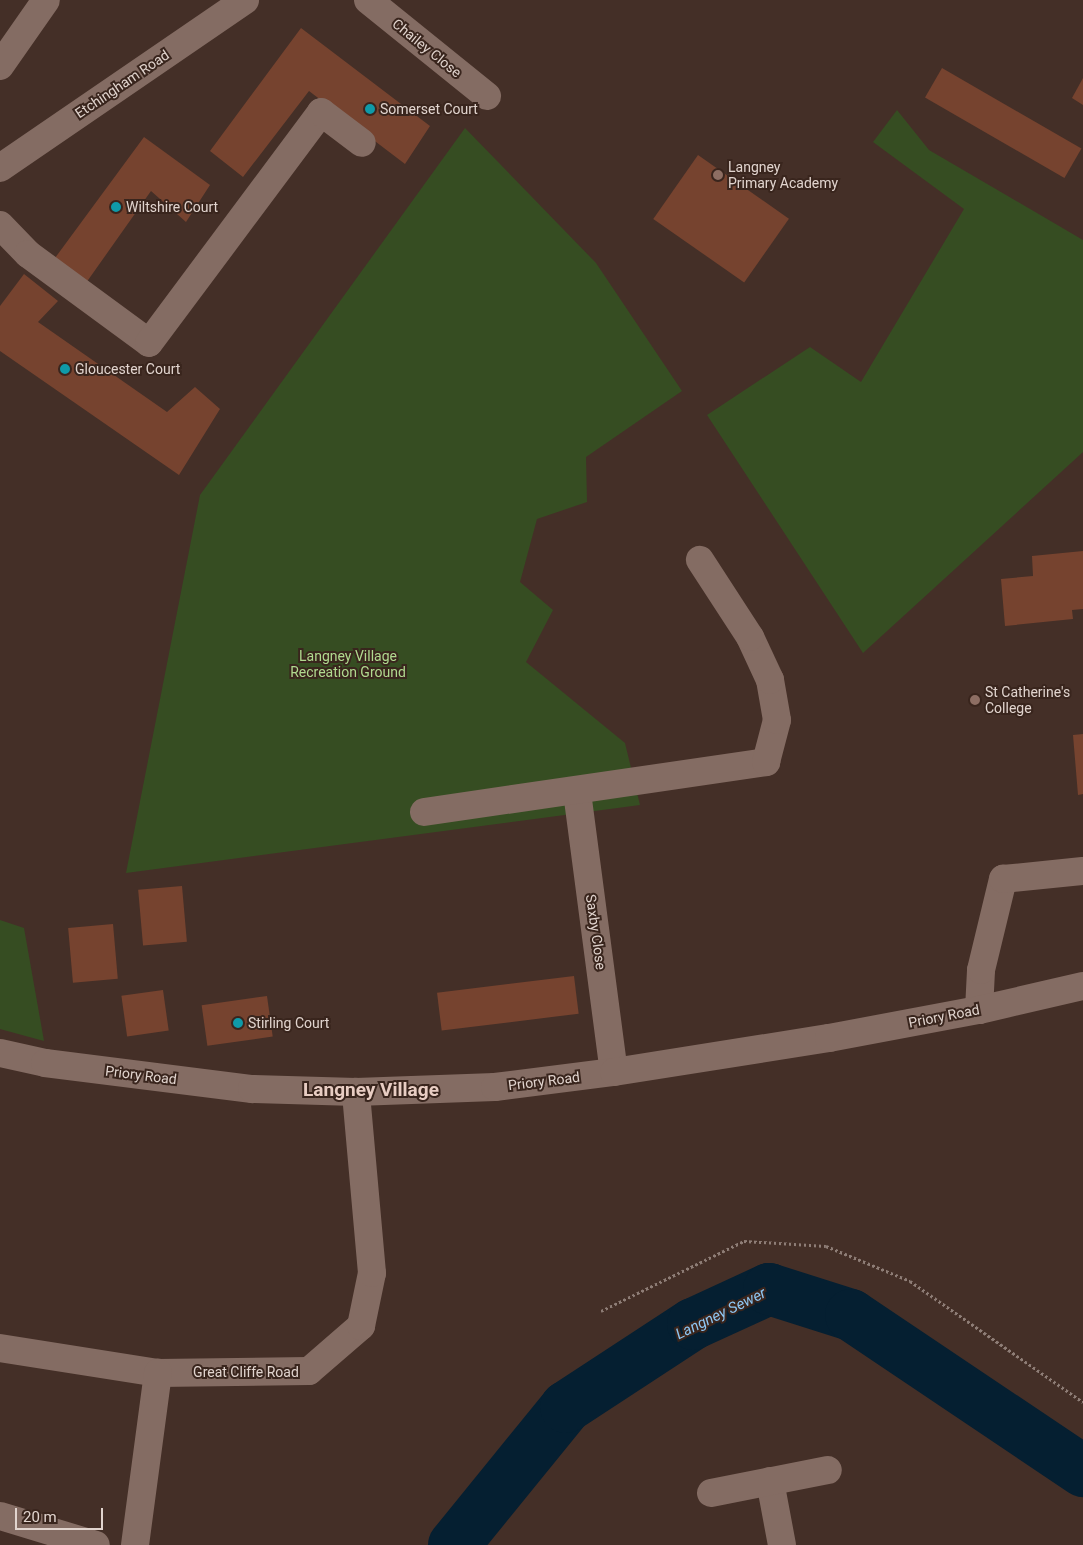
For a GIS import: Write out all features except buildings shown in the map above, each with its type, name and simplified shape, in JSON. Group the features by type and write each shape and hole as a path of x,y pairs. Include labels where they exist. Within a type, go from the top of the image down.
{"street":[{"path":"0,66 46,0"},
{"name":"Etchingham Road","path":"0,168 245,0"},
{"name":"Chailey Close","path":"368,0 487,96"},
{"path":"0,225 28,254 149,343 321,112 362,143"},
{"path":"424,812 577,792 766,762 777,720 770,680 750,637 700,560"},
{"name":"Saxby Close","path":"577,792 614,1072"},
{"path":"979,1010 981,970 1003,879 1083,871"},
{"name":"Priory Road","path":"0,1053 46,1063 252,1089 356,1092 495,1087 614,1072 979,1010 1083,986"},
{"name":"Great Cliffe Road","path":"0,1348 158,1373 310,1371 361,1326 372,1273 356,1092"},
{"path":"135,1545 158,1373"},
{"path":"711,1493 828,1470"},
{"path":"770,1482 782,1545"},
{"path":"0,1516 96,1545"}],"path":[{"path":"601,1311 744,1241 826,1246 910,1281 1083,1402"}],"green space":[{"path":"897,110 929,150 1083,240 1083,452 863,653 707,415 810,347 861,382 964,209 873,142"},
{"name":"Langney Village Recreation Ground","path":"465,128 596,263 682,391 586,457 587,502 537,519 520,582 553,610 526,662 625,743 640,805 126,873 200,495"},
{"path":"0,920 24,928 44,1041 0,1029"}],"waterway":[{"name":"Langney Sewer","path":"454,1545 566,1407 693,1324 769,1289 851,1315 1083,1471"}],"place":[{"name":"Somerset Court","path":"370,109"},
{"name":"Langney Primary Academy","path":"718,175"},
{"name":"Wiltshire Court","path":"116,207"},
{"name":"Gloucester Court","path":"65,369"},
{"name":"St Catherine's College","path":"975,700"},
{"name":"Stirling Court","path":"238,1023"}],"district":[{"name":"Langney Village","path":"371,1090"}]}
